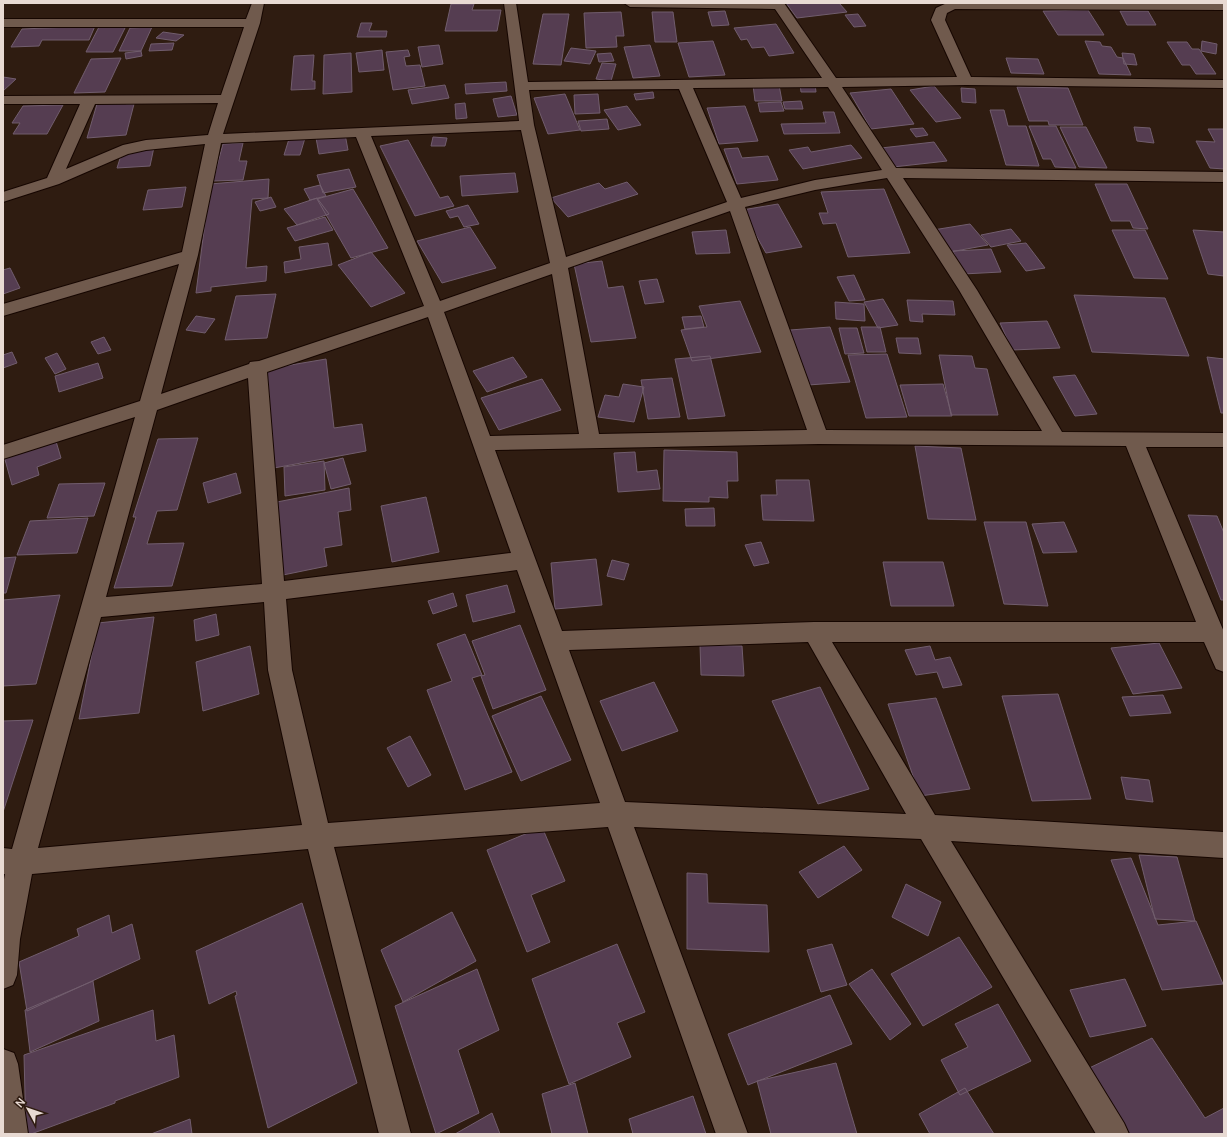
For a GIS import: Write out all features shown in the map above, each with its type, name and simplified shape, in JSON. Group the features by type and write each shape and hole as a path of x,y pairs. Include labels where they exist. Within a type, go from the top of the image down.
{"street":[{"path":"3,975 12,861 92,608 150,405 190,255 214,139 253,23 258,3"},
{"path":"510,3 527,125 559,266 590,441"},
{"path":"630,3 778,4 832,82 890,173 968,290 1056,438"},
{"path":"966,81 938,20 941,11 953,5 1224,6"},
{"path":"3,23 253,23"},
{"path":"522,86 966,81 1224,84"},
{"path":"684,84 736,204 819,436"},
{"path":"53,181 90,99"},
{"path":"3,100 227,99"},
{"path":"3,197 53,181 123,150 146,145 214,139 527,125"},
{"path":"362,133 434,309 556,641 616,814 732,1134"},
{"path":"3,452 150,405 257,367 434,309 736,204 827,182 890,173 1224,176"},
{"path":"3,310 190,255"},
{"path":"257,367 280,670 318,836 394,1134"},
{"path":"482,442 819,436 1224,440"},
{"path":"1133,440 1224,662"},
{"path":"92,608 273,592 526,560"},
{"path":"556,641 814,632 1212,632"},
{"path":"814,632 928,827 1113,1134"},
{"path":"12,861 616,814 928,827 1224,844"},
{"path":"3,1064 12,1134"}],"building":[{"path":"786,3 839,3 847,12 797,18"},
{"path":"451,4 474,4 472,10 501,10 497,31 445,31"},
{"path":"1088,10 1104,35 1058,35 1043,11"},
{"path":"725,11 729,25 712,26 708,12"},
{"path":"1120,11 1148,11 1156,25 1127,25"},
{"path":"621,12 624,36 616,36 617,47 586,48 584,13"},
{"path":"652,12 673,12 677,42 655,42"},
{"path":"543,14 569,14 561,65 533,64"},
{"path":"858,14 866,26 854,27 845,15"},
{"path":"361,23 372,23 369,31 387,31 386,37 357,37"},
{"path":"776,24 794,53 769,56 764,47 752,48 747,39 741,40 734,28"},
{"path":"95,26 89,40 42,40 39,46 11,47 22,29"},
{"path":"126,26 113,52 86,52 99,27"},
{"path":"152,27 141,51 119,51 130,28"},
{"path":"163,32 184,35 176,41 156,38"},
{"path":"713,41 725,75 689,77 678,43"},
{"path":"1085,41 1100,42 1102,46 1111,47 1117,57 1123,58 1131,75 1099,74"},
{"path":"1202,41 1217,44 1216,54 1201,51"},
{"path":"1167,42 1187,42 1192,49 1199,49 1216,74 1196,74 1190,65 1182,65"},
{"path":"174,43 172,50 149,51 151,44"},
{"path":"439,45 443,64 422,67 418,47"},
{"path":"650,45 660,76 633,78 624,47"},
{"path":"571,48 596,51 590,64 564,61"},
{"path":"382,50 384,70 359,72 356,53"},
{"path":"408,50 410,56 404,57 406,66 420,65 425,86 393,90 386,52"},
{"path":"141,51 142,56 126,59 125,53"},
{"path":"351,53 352,92 323,94 324,55"},
{"path":"611,53 614,61 599,62 597,54"},
{"path":"1122,53 1134,54 1137,65 1124,64"},
{"path":"314,55 312,81 315,81 315,89 291,90 294,56"},
{"path":"121,58 105,92 74,93 91,59"},
{"path":"1006,58 1038,59 1044,74 1011,73"},
{"path":"602,63 616,64 611,81 596,79"},
{"path":"3,77 16,79 3,91"},
{"path":"506,82 507,91 466,94 465,84"},
{"path":"800,84 815,84 816,92 801,92"},
{"path":"445,85 449,98 412,104 408,90"},
{"path":"753,85 779,85 782,101 755,101"},
{"path":"934,86 961,118 936,122 910,90"},
{"path":"1017,87 1068,88 1083,125 1049,125 1048,121 1029,121"},
{"path":"961,88 975,89 976,103 962,102"},
{"path":"891,89 914,124 871,129 850,93"},
{"path":"653,92 654,98 636,100 634,94"},
{"path":"565,94 580,130 548,134 534,98"},
{"path":"598,94 600,113 575,114 574,95"},
{"path":"511,96 517,115 498,117 493,99"},
{"path":"801,101 803,109 785,109 783,102"},
{"path":"127,102 126,104 134,104 126,135 87,138 97,104"},
{"path":"781,102 784,111 760,112 758,103"},
{"path":"465,103 467,118 456,119 455,104"},
{"path":"63,105 47,134 13,134 20,123 12,123 23,106"},
{"path":"627,106 641,125 618,130 604,110"},
{"path":"745,106 758,141 719,144 707,108"},
{"path":"990,110 1004,110 1008,126 1026,126 1039,166 1006,165"},
{"path":"823,112 834,112 840,133 784,134 781,124 826,123"},
{"path":"607,119 609,129 581,131 578,121"},
{"path":"1029,126 1056,126 1076,168 1055,167 1051,159 1043,159"},
{"path":"1060,127 1086,127 1107,168 1079,167"},
{"path":"1134,127 1150,128 1154,143 1137,141"},
{"path":"923,128 928,135 916,137 910,129"},
{"path":"1208,129 1223,129 1224,131 1224,169 1210,168 1196,141 1215,142"},
{"path":"345,134 348,150 319,154 316,138"},
{"path":"433,137 447,138 445,146 431,146"},
{"path":"305,138 300,155 284,155 289,139"},
{"path":"408,140 440,198 448,196 454,206 415,216 380,146"},
{"path":"934,142 947,161 893,167 881,148"},
{"path":"243,143 239,161 247,161 243,180 213,181 223,144"},
{"path":"851,145 862,158 803,169 789,150 808,147 811,152"},
{"path":"154,147 150,166 117,168 123,149"},
{"path":"738,148 742,158 768,156 778,180 737,184 724,149"},
{"path":"349,169 356,187 323,193 317,175"},
{"path":"515,173 518,192 462,196 460,176"},
{"path":"269,179 268,198 252,199 246,268 267,266 266,281 211,287 211,291 196,293 210,184"},
{"path":"627,182 638,194 568,217 551,198 599,183 605,189"},
{"path":"1095,184 1127,184 1148,229 1133,228 1130,221 1111,221"},
{"path":"320,185 326,196 310,200 304,189"},
{"path":"186,187 182,207 143,210 148,190"},
{"path":"353,189 388,248 351,258 317,199"},
{"path":"884,189 910,253 848,257 836,223 823,224 819,213 828,213 821,192"},
{"path":"271,197 276,207 260,211 255,202"},
{"path":"317,198 329,214 297,225 284,209"},
{"path":"778,204 802,247 766,253 742,210"},
{"path":"468,205 479,224 464,227 458,216 450,218 446,211"},
{"path":"325,217 333,230 295,241 287,228"},
{"path":"970,224 988,245 950,252 933,230"},
{"path":"470,227 496,268 442,283 417,241"},
{"path":"1011,229 1021,241 991,247 981,235"},
{"path":"726,230 730,253 696,254 692,232"},
{"path":"1112,230 1145,230 1168,279 1134,278"},
{"path":"1193,230 1224,232 1224,276 1208,274"},
{"path":"328,243 332,265 285,273 284,262 301,259 299,247"},
{"path":"1026,243 1045,268 1026,271 1007,245"},
{"path":"991,249 1001,272 963,274 953,251"},
{"path":"371,252 405,293 371,307 338,265"},
{"path":"602,261 608,288 623,286 636,338 591,342 574,264"},
{"path":"10,268 20,288 3,294 3,270"},
{"path":"854,275 865,300 849,301 837,277"},
{"path":"657,279 664,302 645,304 639,281"},
{"path":"276,294 267,338 225,340 236,296"},
{"path":"1074,295 1165,298 1189,356 1092,352"},
{"path":"883,299 898,325 878,328 864,302"},
{"path":"907,300 953,301 955,315 922,314 923,322 910,321"},
{"path":"740,301 761,352 692,361 681,330 707,327 699,306"},
{"path":"835,302 864,304 865,321 836,319"},
{"path":"196,316 215,319 205,333 186,330"},
{"path":"701,316 704,327 685,329 682,317"},
{"path":"1047,321 1060,348 1012,350 1000,323"},
{"path":"830,327 850,382 808,385 790,330"},
{"path":"861,327 880,327 886,352 867,352"},
{"path":"839,328 857,328 864,353 845,354"},
{"path":"104,337 111,350 98,354 91,342"},
{"path":"896,338 918,338 921,354 899,353"},
{"path":"12,352 17,363 3,368 3,355"},
{"path":"57,353 66,369 55,374 45,358"},
{"path":"887,354 907,417 866,418 848,355"},
{"path":"939,355 972,356 975,368 987,369 998,415 951,415"},
{"path":"710,356 725,416 688,419 675,359"},
{"path":"513,357 527,377 487,392 473,371"},
{"path":"1207,357 1224,359 1224,413 1221,413"},
{"path":"326,359 334,428 362,424 366,451 274,468 267,369"},
{"path":"98,363 103,378 59,392 55,376"},
{"path":"1075,375 1097,414 1075,416 1053,377"},
{"path":"672,378 680,417 648,419 641,380"},
{"path":"542,379 561,410 499,430 481,398"},
{"path":"623,384 644,387 634,422 598,417 605,395 619,397"},
{"path":"943,384 952,416 909,416 900,385"},
{"path":"55,438 61,458 37,467 39,475 12,485 4,456"},
{"path":"198,438 177,510 157,511 147,544 184,543 172,586 114,588 136,517 133,517 158,439"},
{"path":"915,446 961,448 976,520 928,519"},
{"path":"664,450 737,452 738,481 727,481 728,498 709,497 709,502 663,501"},
{"path":"635,452 637,472 657,470 660,489 618,492 614,453"},
{"path":"343,458 351,484 331,489 324,463"},
{"path":"324,461 325,490 285,496 284,467"},
{"path":"236,473 241,493 208,503 203,483"},
{"path":"776,480 809,480 814,521 763,520 761,495 777,495"},
{"path":"105,483 94,516 47,518 59,484"},
{"path":"349,488 351,510 338,512 342,545 324,548 327,566 283,575 277,502"},
{"path":"426,497 439,552 392,562 381,506"},
{"path":"714,508 715,526 686,526 685,509"},
{"path":"1188,515 1217,516 1224,533 1224,600 1221,600"},
{"path":"88,518 77,553 17,555 30,521"},
{"path":"984,522 1026,522 1048,606 1004,604"},
{"path":"1064,522 1077,552 1043,553 1032,524"},
{"path":"761,542 769,563 754,566 745,545"},
{"path":"16,557 6,593 3,593 3,558"},
{"path":"596,559 602,605 555,609 551,563"},
{"path":"612,560 629,564 624,580 607,576"},
{"path":"883,562 943,562 954,606 891,606"},
{"path":"507,585 515,612 473,622 466,595"},
{"path":"453,593 457,606 433,614 428,601"},
{"path":"60,595 36,684 3,686 3,600"},
{"path":"216,614 219,635 196,641 194,620"},
{"path":"154,617 139,713 79,719 98,623"},
{"path":"520,625 546,690 493,709 481,676 485,675 472,641"},
{"path":"465,634 482,675 472,678 512,772 465,790 427,690 452,681 437,644"},
{"path":"1159,643 1182,688 1133,694 1111,648"},
{"path":"700,645 742,646 744,676 701,675"},
{"path":"250,646 259,694 203,711 196,662"},
{"path":"930,646 935,660 950,657 962,685 943,688 937,672 916,675 905,650"},
{"path":"654,682 678,731 622,751 600,701"},
{"path":"820,687 869,789 818,804 772,701"},
{"path":"1058,694 1091,799 1032,801 1002,696"},
{"path":"1163,695 1171,713 1130,716 1122,697"},
{"path":"541,696 571,760 521,781 492,716"},
{"path":"936,698 970,789 920,796 888,704"},
{"path":"33,720 3,812 3,721"},
{"path":"410,736 431,775 408,787 387,748"},
{"path":"1121,777 1149,780 1153,802 1126,799"},
{"path":"542,827 565,881 531,895 550,942 527,952 487,850"},
{"path":"844,846 862,870 818,898 799,872"},
{"path":"1139,855 1177,857 1195,921 1155,919"},
{"path":"1131,858 1158,925 1196,921 1223,984 1162,990 1111,860"},
{"path":"687,873 707,874 708,903 767,905 769,952 687,949"},
{"path":"906,884 941,902 928,936 892,917"},
{"path":"302,903 357,1083 268,1128 235,996 237,995 236,991 209,1004 196,951"},
{"path":"452,912 476,961 403,1002 381,950"},
{"path":"109,915 112,933 132,924 140,959 27,1011 19,962 79,936 77,929"},
{"path":"959,937 992,987 923,1026 891,974"},
{"path":"617,944 645,1012 617,1023 631,1057 569,1084 532,979"},
{"path":"832,944 847,985 821,992 807,950"},
{"path":"477,969 499,1030 458,1050 479,1113 436,1134 395,1006"},
{"path":"872,969 911,1024 890,1040 849,984"},
{"path":"1125,979 1146,1026 1090,1037 1070,990"},
{"path":"93,981 99,1021 30,1052 25,1010"},
{"path":"830,995 852,1044 748,1085 728,1034"},
{"path":"998,1004 1031,1061 960,1095 941,1060 968,1047 955,1024"},
{"path":"153,1010 156,1041 174,1035 179,1077 115,1101 115,1103 31,1134 26,1134 24,1055"},
{"path":"1152,1038 1205,1118 1224,1108 1224,1134 1124,1134 1085,1070"},
{"path":"836,1063 857,1134 771,1134 757,1081"},
{"path":"575,1083 588,1134 552,1134 542,1094"},
{"path":"965,1088 994,1134 930,1134 919,1114"},
{"path":"693,1096 706,1134 633,1134 629,1119"},
{"path":"492,1113 500,1134 455,1134"},
{"path":"190,1119 192,1134 151,1134"}]}
